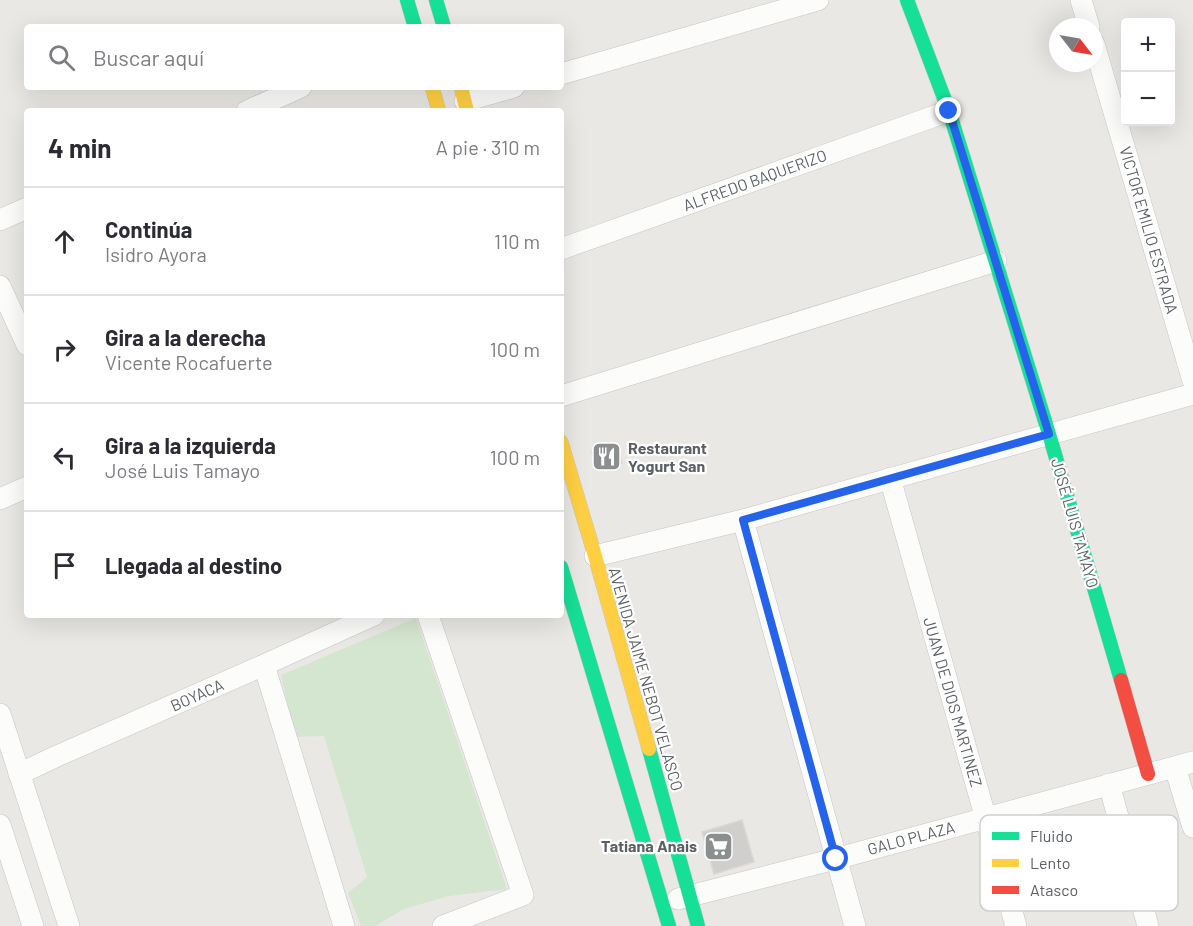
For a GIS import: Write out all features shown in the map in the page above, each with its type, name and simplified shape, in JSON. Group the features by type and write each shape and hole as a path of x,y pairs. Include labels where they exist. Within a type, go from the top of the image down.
{"main road":[{"path":"407,0 414,24"},
{"path":"436,0 443,24"},
{"name":"JOSÉ LUIS TAMAYO","path":"907,0 949,111 996,261 1148,774"},
{"path":"433,90 438,108"},
{"name":"AVENIDA JAIME NEBOT VELASCO","path":"564,452 698,926"},
{"path":"564,577 669,926"}],"street":[{"path":"564,73 818,0"},
{"path":"1081,0 1086,18"},
{"name":"VICTOR EMILIO ESTRADA","path":"1102,72 1193,381"},
{"path":"254,108 294,90"},
{"path":"464,100 502,90"},
{"name":"ALFREDO BAQUERIZO","path":"564,248 949,111"},
{"path":"0,220 24,209"},
{"path":"564,395 996,261"},
{"path":"0,286 24,338"},
{"path":"595,556 743,520 1193,394"},
{"name":"JUAN DE DIOS MARTINEZ","path":"890,478 985,815"},
{"path":"0,498 24,488"},
{"path":"743,520 855,926"},
{"name":"BOYACA","path":"20,774 367,618"},
{"path":"429,618 523,895 443,926"},
{"path":"264,665 345,926"},
{"path":"0,714 69,926"},
{"path":"1184,764 1193,827"},
{"name":"GALO PLAZA","path":"997,815 1184,764"},
{"path":"1109,784 1118,815"},
{"name":"GALO PLAZA","path":"663,903 980,820"},
{"path":"0,825 8,875 33,926"},
{"name":"JUAN DE DIOS MARTINEZ","path":"1012,911 1016,926"},
{"path":"1144,911 1148,926"}],"green space":[{"path":"416,618 507,889 449,896 404,909 375,926 361,926 348,893 367,877 324,736 295,737 281,675"}],"building":[{"name":"Restaurant Yogurt San","path":"617,446 622,463 597,469 592,452"},
{"path":"742,820 754,862 714,874 702,832"}],"traffic: fast":[{"path":"407,0 414,24"},
{"path":"436,0 443,24"},
{"path":"907,0 949,111 1049,434 1121,680"},
{"path":"564,577 669,926"},
{"path":"649,749 698,926"}],"traffic: slow":[{"path":"433,90 438,108"},
{"path":"462,90 466,108"},
{"path":"564,452 649,749"}],"traffic: jam":[{"path":"1121,680 1148,774"}],"place":[{"name":"Restaurant Yogurt San","path":"607,457"},
{"name":"Tatiana Anais","path":"718,846"}],"route":[{"path":"836,859 743,520 1049,434 949,111"}]}
